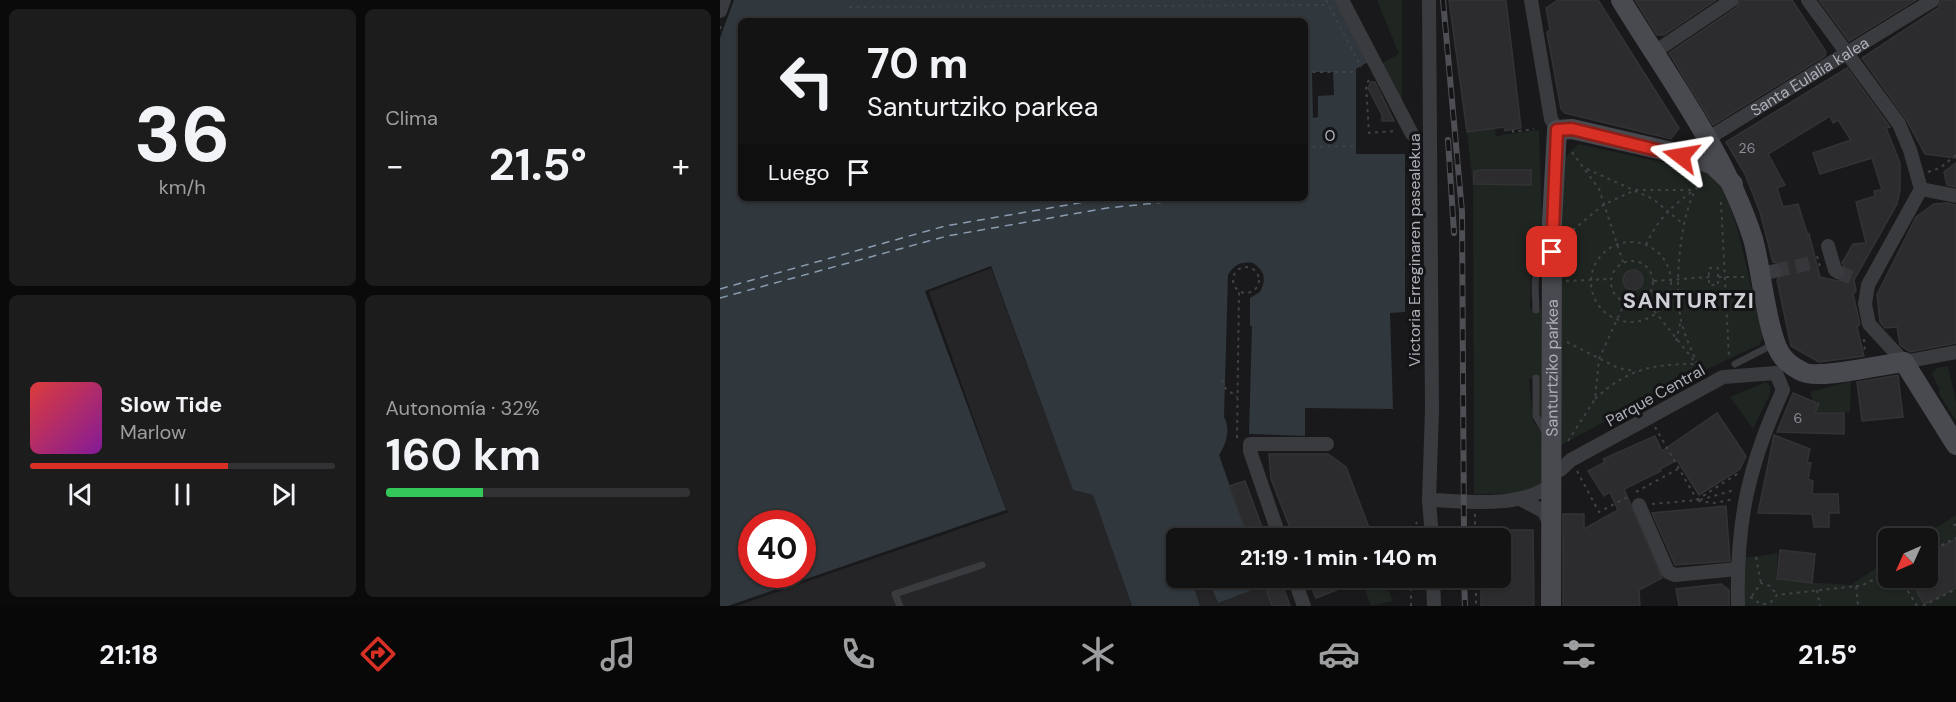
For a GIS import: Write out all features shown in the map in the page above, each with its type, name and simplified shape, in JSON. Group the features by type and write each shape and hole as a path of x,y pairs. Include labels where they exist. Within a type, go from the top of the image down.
{"street":[{"path":"720,11 724,0"},
{"name":"Victoria Erreginaren pasealekua","path":"1429,0 1432,410 1429,500 1431,528"},
{"name":"Santurtziko parkea","path":"1531,0 1551,119 1557,130 1551,439 1556,477 1550,523 1551,606"},
{"path":"1621,0 1707,139 1728,191"},
{"path":"1653,52 1732,0"},
{"path":"1808,0 1899,124 1910,150 1921,189 1868,285 1865,304 1869,324 1904,362 1956,445"},
{"name":"Santa Eulalia kalea","path":"1694,163 1707,139 1933,0"},
{"path":"1335,2 1378,69 1412,134"},
{"path":"1557,130 1572,129 1694,163 1713,165 1755,246 1781,368 1783,390 1763,433 1742,510 1737,569 1742,600"},
{"path":"1921,189 1956,196"},
{"path":"1828,246 1835,270 1838,272"},
{"path":"1781,368 1804,374 1818,374 1956,352"},
{"name":"Parque Central","path":"1556,477 1571,460 1732,370 1781,368"},
{"path":"1276,528 1250,444 1328,444"},
{"path":"1429,500 1522,500 1540,493 1556,477"},
{"path":"1522,500 1543,511 1550,523"},
{"path":"1636,500 1668,572 1675,574 1737,569"},
{"path":"1298,588 1304,606"},
{"path":"1433,588 1434,606"}],"lane":[{"path":"1536,310 1538,265 1556,247"},
{"path":"1732,370 1776,343"},
{"path":"1536,378 1536,416 1551,439"},
{"path":"900,606 895,594 982,565"}],"path":[{"path":"1326,0 1335,2"},
{"path":"849,7 1335,2"},
{"path":"1335,2 1361,67"},
{"path":"1378,69 1371,74 1366,85 1369,133 1397,131"},
{"path":"1308,72 1356,72"},
{"path":"1513,130 1513,132 1534,129"},
{"name":"0","path":"1308,147 1356,147"},
{"path":"1570,151 1599,189 1623,262"},
{"path":"1925,173 1940,168 1956,155"},
{"path":"1646,245 1653,228 1667,210 1694,190 1702,181 1694,163"},
{"path":"1585,168 1612,182 1635,190 1667,210 1682,223"},
{"path":"1556,247 1603,205 1635,190 1694,190"},
{"path":"1676,340 1681,319 1682,223 1694,190"},
{"path":"1728,191 1720,207 1732,370"},
{"path":"1629,242 1646,245 1662,257 1671,281 1670,293 1656,314 1644,320 1630,322 1617,319 1606,313 1598,304 1591,281 1599,259 1617,245 1629,242"},
{"path":"1637,261 1649,268 1654,281 1650,294 1645,299 1631,303 1625,302 1614,293 1611,279 1617,266 1623,262 1637,261"},
{"path":"1239,291 1250,293 1258,286 1259,278 1253,269 1242,268 1236,272 1233,282 1239,291 1237,444 1250,444"},
{"path":"1709,268 1718,268 1718,285 1709,285 1710,277 1709,268"},
{"path":"1718,277 1748,276"},
{"path":"1654,281 1710,277"},
{"path":"1560,281 1611,279"},
{"path":"1645,299 1676,340 1697,364 1705,369"},
{"path":"1595,399 1599,359 1625,302"},
{"path":"1681,319 1697,364"},
{"path":"1864,330 1866,358"},
{"path":"1560,338 1618,368 1636,371"},
{"path":"1571,460 1567,441 1595,399 1614,381 1636,371 1664,364 1697,364"},
{"path":"1222,380 1225,388 1238,398"},
{"path":"1649,417 1697,500"},
{"path":"1636,500 1678,468"},
{"path":"1711,491 1720,485"},
{"path":"1697,500 1722,494"},
{"path":"1697,500 1723,501"},
{"path":"1475,511 1475,528"},
{"path":"1956,524 1953,526 1956,529"},
{"path":"1938,547 1956,538"},
{"path":"1756,557 1761,583"},
{"path":"1742,600 1770,603 1777,595 1861,586 1878,577"},
{"path":"1761,583 1770,586 1777,595"},
{"path":"1742,600 1761,583"},
{"path":"1856,586 1858,606"},
{"path":"1411,588 1411,606"},
{"path":"1476,588 1476,606"},
{"path":"1906,588 1917,606"},
{"path":"1923,606 1956,589"},
{"path":"1817,590 1820,606"}],"shaded area":[{"path":"734,0 1335,0 1368,62 1356,69 1356,154 1405,154 1405,312 1390,313 1393,409 1305,408 1305,436 1249,434 1252,326 1250,326 1250,298 1260,292 1264,279 1260,269 1253,263 1241,263 1235,266 1228,275 1224,417 1227,432 1226,442 1219,455 1245,528 1166,528 1166,588 1194,588 1200,606 1132,606 1093,495 1073,490 991,266 925,291 1006,510 816,576 816,510 738,510 738,588 780,588 728,606 720,606 720,38"},
{"path":"1377,0 1402,0 1402,105 1380,64 1399,54"},
{"path":"1495,128 1496,136 1539,130 1543,249 1531,265 1530,309 1541,310 1544,425 1539,415 1539,378 1529,379 1533,421 1545,437 1545,482 1532,493 1474,494 1473,188 1467,132"},
{"path":"1578,144 1698,170 1708,174 1724,188 1739,234 1763,338 1759,345 1677,383 1561,445 1560,163"},
{"path":"991,268 1073,490 1093,495 1132,606 736,606 788,588 816,588 816,578 1009,512 1006,510 929,292"},
{"path":"1948,366 1956,402 1956,421 1938,392 1940,390 1932,374 1937,368"},
{"path":"1851,381 1850,412 1817,412 1810,392"},
{"path":"1766,382 1771,392 1753,429 1730,397"},
{"path":"1956,515 1956,606 1745,606 1744,558 1778,553 1776,580 1851,585 1878,567 1878,588 1938,588 1938,528 1936,528"},
{"path":"1194,588 1211,588 1218,603 1244,588 1284,588 1291,606 1200,606"},
{"path":"1211,588 1257,588 1218,603"},
{"path":"1364,588 1387,588 1393,601 1371,606"}],"pier":[{"path":"1312,72 1333,72 1334,95 1318,96 1318,117 1313,118"}],"building":[{"path":"1449,0 1506,0 1521,128 1505,131 1504,127 1467,132"},
{"path":"1558,0 1598,0 1679,128 1671,139 1565,113 1561,109 1547,32 1550,30 1546,8"},
{"path":"1635,0 1716,0 1664,35 1657,35"},
{"path":"1741,0 1792,0 1826,52 1825,56 1713,125 1669,53 1737,7"},
{"path":"1819,0 1916,0 1849,41"},
{"path":"1942,0 1956,0 1956,158 1925,154 1906,119 1862,58 1938,8"},
{"path":"1847,68 1890,127 1886,128 1900,163 1900,191 1897,204 1854,280 1856,291 1853,294 1860,324 1857,327 1864,356 1819,362 1791,346 1777,280 1783,274 1784,269 1778,263 1773,262 1760,212 1745,174 1726,142","holes":["1830,116 1833,123 1838,120 1851,140 1813,153 1820,174 1872,158 1882,190 1874,191 1875,196 1856,202 1866,243 1853,244 1842,263 1846,269 1846,276 1838,281 1820,277 1809,234 1808,236 1798,204 1783,207 1777,188 1785,185 1768,154"]},
{"path":"1371,82 1375,82 1394,121 1382,121 1382,115 1368,88"},
{"path":"1956,163 1956,187 1947,185 1944,172"},
{"path":"1531,170 1531,185 1474,184 1474,171"},
{"path":"1934,204 1956,205 1956,343 1910,352 1900,345 1897,327 1885,328 1880,322 1877,295 1916,217"},
{"path":"1629,270 1637,270 1643,276 1643,284 1637,290 1629,290 1623,284 1623,276"},
{"path":"1898,375 1903,417 1862,421 1857,382"},
{"path":"1793,393 1819,404 1815,413 1844,413 1844,434 1777,432"},
{"path":"1717,413 1746,456 1740,469 1699,495 1677,460 1660,469 1661,471 1624,489 1662,578 1639,590 1640,606 1563,606 1563,514 1584,514 1584,529 1618,510 1610,492 1604,496 1588,471 1605,462 1603,459 1655,436 1662,451"},
{"path":"1774,435 1810,449 1807,462 1811,463 1808,479 1813,481 1812,494 1838,494 1839,513 1829,513 1829,527 1814,527 1812,514 1758,513"},
{"path":"1269,454 1328,454 1346,467 1369,528 1290,528 1271,479"},
{"path":"1245,481 1262,528 1244,528 1229,486"},
{"path":"1726,506 1730,561 1675,565 1652,513"},
{"path":"1511,530 1533,530 1534,606 1481,606 1481,588 1511,588"},
{"path":"1956,539 1956,588 1924,604 1915,588 1938,588 1938,549"},
{"path":"1780,550 1815,554 1812,583 1777,579"},
{"path":"1721,584 1729,590 1729,606 1679,606 1676,589"},
{"path":"1266,588 1284,588 1290,606 1272,606"},
{"path":"1312,588 1342,588 1316,598"}],"ferry route":[{"path":"720,289 945,226 1091,201"},
{"path":"720,298 947,236 1107,208 1175,201"}],"tunnel":[{"path":"1775,271 1816,262"},
{"path":"1838,272 1855,279"}],"railway":[{"path":"1443,0 1462,212 1464,528"},
{"path":"1448,140 1454,233"},
{"path":"1464,588 1465,606"}],"district":[{"name":"SANTURTZI","path":"1689,300"}],"route":[{"path":"1552,252 1557,130 1572,129 1681,156"}]}
